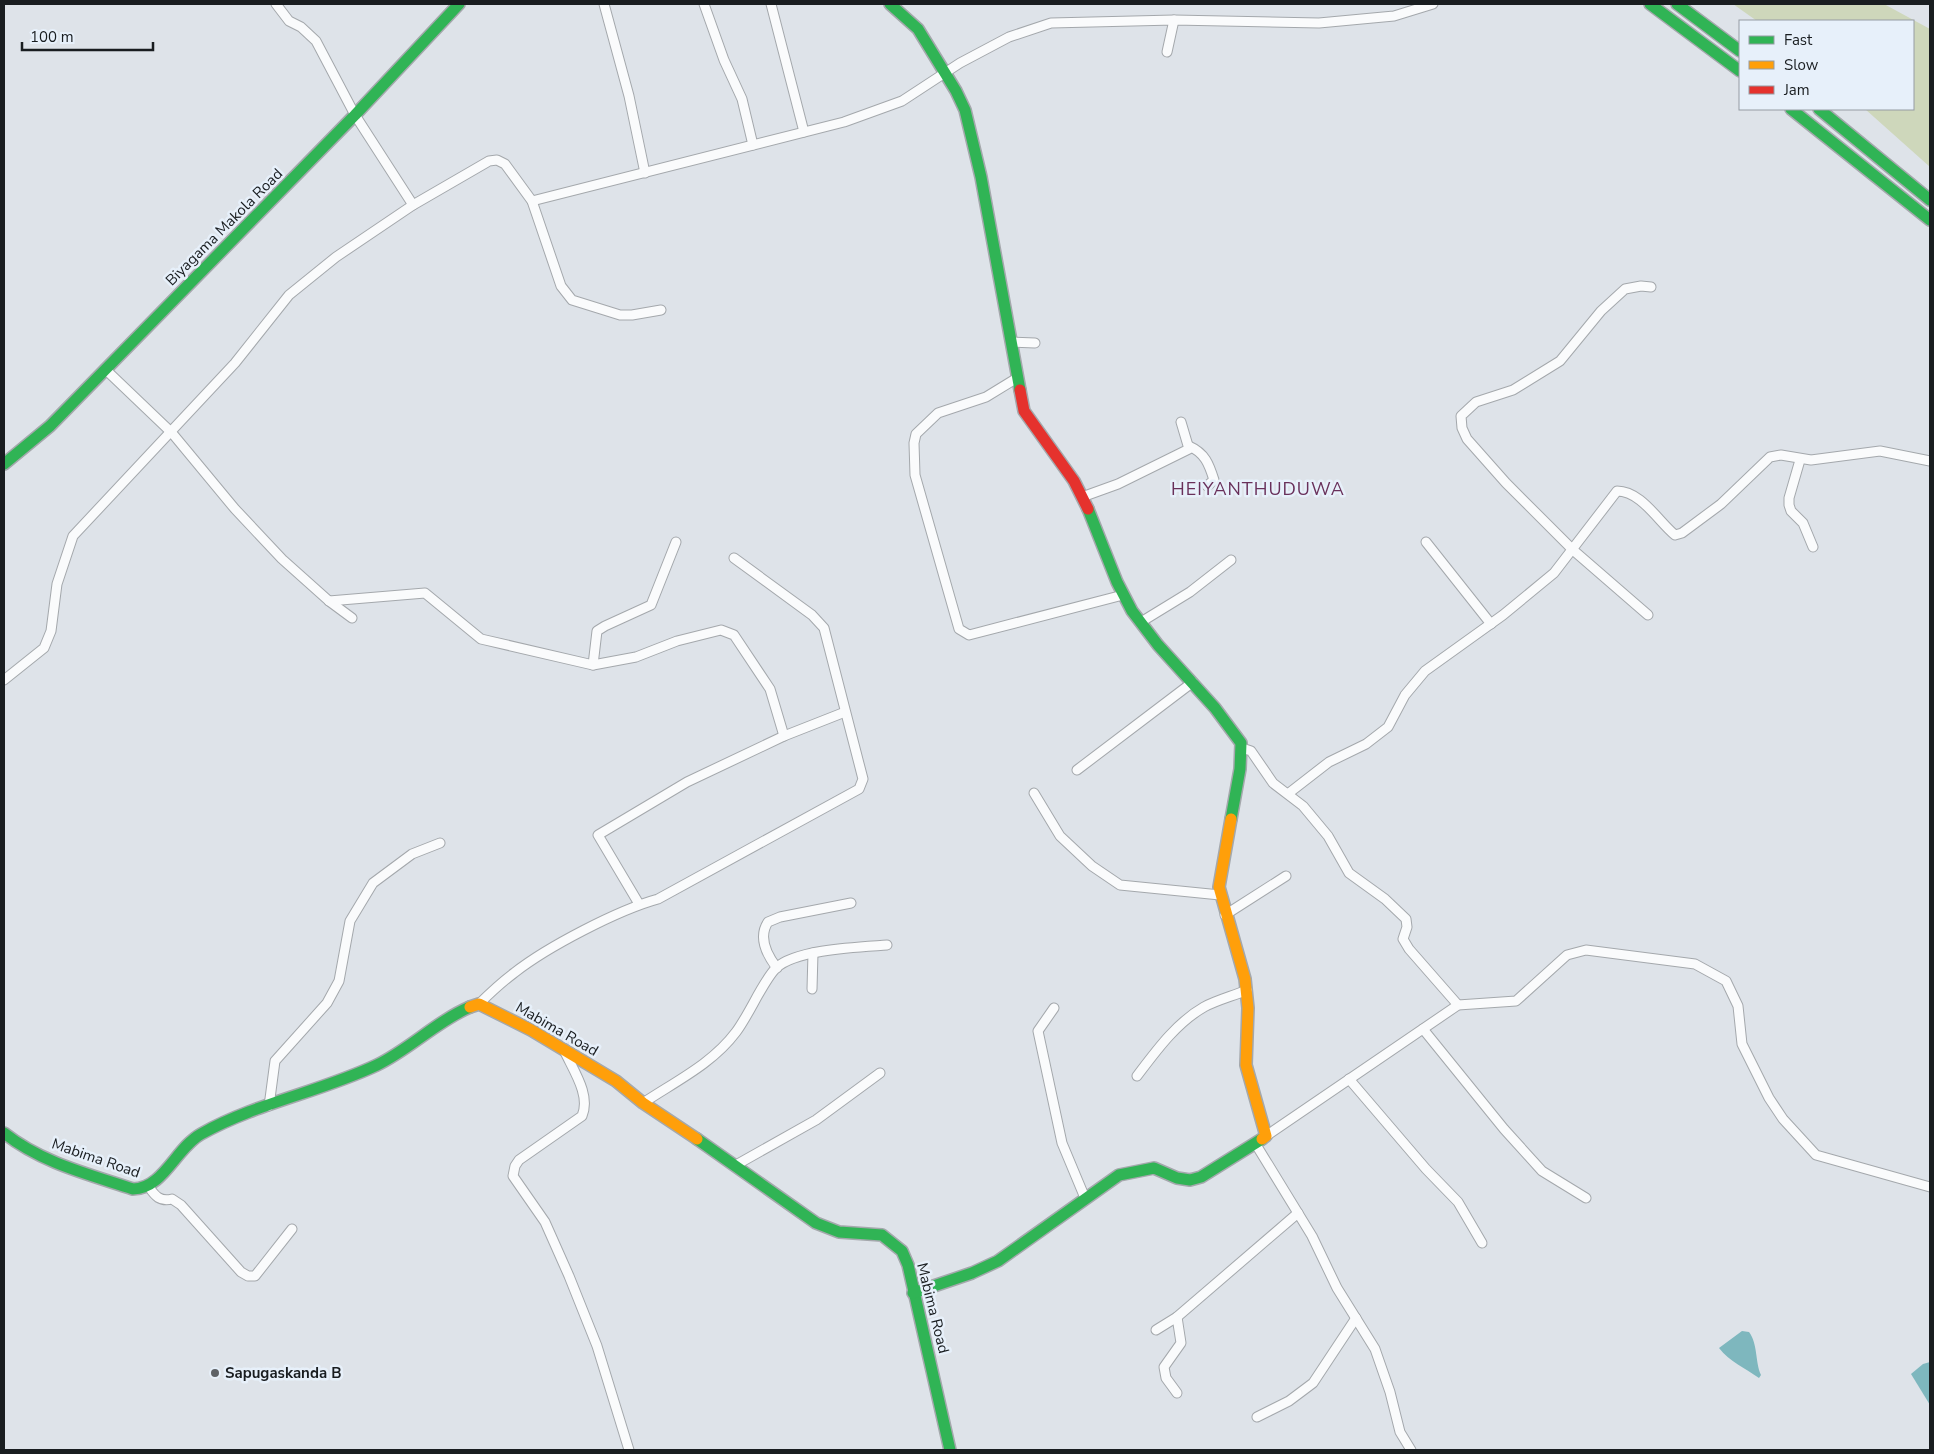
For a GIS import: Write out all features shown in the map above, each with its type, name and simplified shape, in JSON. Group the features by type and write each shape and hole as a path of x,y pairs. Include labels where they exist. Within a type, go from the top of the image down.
{"main road":[{"name":"Biyagama Makola Road","path":"4,464 50,426 355,115 459,4"},
{"path":"890,4 918,29 956,90 970,127 1024,411 1082,496 1123,595 1158,645 1217,710 1242,748 1220,878 1220,895 1242,965 1247,990 1246,1065 1266,1136 1201,1177 1190,1180 1177,1178 1154,1168 1144,1168 1119,1175 1084,1198 998,1261 913,1293"},
{"path":"1650,4 1739,70"},
{"path":"1677,4 1739,49"},
{"path":"1791,110 1930,220"},
{"path":"1820,110 1930,200"},
{"name":"Mabima Road","path":"4,1133 32,1151 70,1168 133,1189 148,1187 190,1141 217,1125 378,1065 416,1042 459,1012 479,1004 564,1050 616,1081 643,1103 736,1165 785,1204 816,1223 839,1232 882,1235 892,1241 902,1251 908,1265 950,1450"}],"street":[{"path":"276,4 289,21 301,27 316,41 355,115 413,205"},
{"path":"604,4 629,96 645,172"},
{"path":"704,4 724,60 742,99 753,145"},
{"path":"771,4 804,132"},
{"path":"532,201 844,122 902,101 960,63 1009,36 1051,23 1174,20 1318,23 1394,16 1433,4"},
{"path":"1167,52 1174,20"},
{"path":"4,680 44,648 50,631 57,584 73,536 149,454 172,433 235,363 290,295 336,257 413,205 493,160 505,164 532,201 561,286 572,300 620,314 632,315 661,310"},
{"path":"1648,615 1573,550 1506,483 1467,439 1462,428 1461,416 1476,402 1513,390 1560,361 1601,311 1625,289 1651,286"},
{"path":"1011,342 1035,343"},
{"path":"105,369 172,433 235,509 282,559 329,601 352,618"},
{"path":"1017,378 986,398 938,413 916,434 914,443 914,475 959,629 969,635 1123,595"},
{"path":"1181,422 1189,446 1201,451 1212,474 1214,480 1207,486"},
{"path":"1082,496 1118,484 1163,464 1185,452 1189,446"},
{"path":"1289,793 1329,762 1366,744 1388,727 1405,695 1425,670 1491,624 1554,573 1617,491 1625,491 1637,498 1675,535 1682,533 1720,504 1770,457 1781,455 1800,460 1811,460 1880,451 1930,461"},
{"path":"1800,460 1789,498 1789,505 1791,511 1803,523 1813,547"},
{"path":"593,665 597,632 605,626 651,605 676,542"},
{"path":"1426,542 1491,624"},
{"path":"479,1004 522,967 562,942 639,904 658,899 859,789 863,779 824,628 812,615 734,558"},
{"path":"1141,622 1190,592 1231,560"},
{"path":"329,601 425,593 481,639 593,665 636,657 677,641 721,630 734,635 770,689 784,736"},
{"path":"1077,770 1193,682"},
{"path":"639,904 598,835 687,782 784,736 845,712"},
{"path":"1242,748 1250,751 1273,783 1289,793 1303,806 1328,836 1349,873 1386,899 1406,919 1407,926 1403,939 1409,949 1458,1005"},
{"path":"1034,793 1060,836 1092,866 1120,884 1220,895"},
{"path":"269,1106 275,1061 331,996 339,981 350,921 373,883 412,854 440,844"},
{"path":"1225,915 1286,876"},
{"path":"776,968 766,951 764,932 768,922 780,917 851,903"},
{"path":"643,1103 716,1056 736,1032 776,968 790,959 813,953 887,945"},
{"path":"1266,1136 1458,1005 1516,1001 1567,955 1586,950 1695,964 1726,980 1738,1006 1742,1044 1769,1098 1782,1119 1816,1155 1930,1187"},
{"path":"812,989 813,953"},
{"path":"1137,1076 1166,1041 1191,1016 1204,1008 1247,990"},
{"path":"1054,1008 1038,1031 1062,1142 1084,1198"},
{"path":"1423,1029 1504,1129 1542,1171 1586,1198"},
{"path":"564,1050 584,1093 586,1106 582,1116 519,1160 515,1166 513,1176 545,1222 569,1276 597,1346 629,1450"},
{"path":"736,1165 816,1120 880,1073"},
{"path":"1349,1079 1426,1169 1458,1202 1482,1243"},
{"path":"1255,1143 1312,1236 1337,1288 1375,1349 1390,1392 1400,1432 1411,1450"},
{"path":"148,1187 155,1197 166,1201 172,1199 181,1205 201,1230 248,1276 255,1276 292,1229"},
{"path":"1156,1330 1177,1317 1298,1214"},
{"path":"1177,1317 1181,1343 1164,1367 1166,1378 1177,1393"},
{"path":"1257,1417 1289,1401 1313,1382 1356,1318"}],"green space":[{"path":"1733,4 1884,4 1913,20 1756,20"},
{"path":"1914,20 1930,29 1930,167 1866,110 1914,110"}],"water":[{"path":"1742,1331 1749,1332 1754,1342 1761,1375 1759,1378 1733,1361 1719,1348"},
{"path":"1930,1362 1930,1405 1911,1374 1923,1364"}],"traffic: fast":[{"path":"4,464 50,426 355,115 459,4"},
{"path":"890,4 918,29 956,91 965,110 981,177 1020,390"},
{"path":"1650,4 1739,70"},
{"path":"1677,4 1739,50"},
{"path":"1792,110 1930,220"},
{"path":"1820,110 1930,200"},
{"path":"1088,509 1117,582 1132,611 1158,645 1215,708 1241,743 1240,769 1231,819"},
{"path":"4,1133 34,1152 66,1167 133,1189 144,1187 161,1175 184,1148 201,1134 244,1114 333,1083 377,1065 446,1020 470,1007"},
{"path":"697,1139 816,1223 839,1232 882,1235 902,1251 908,1265 950,1450"},
{"path":"913,1293 972,1273 998,1261 1119,1175 1154,1168 1177,1178 1190,1180 1201,1177 1262,1139"}],"traffic: slow":[{"path":"1231,819 1219,887 1245,979 1248,1008 1246,1065 1266,1136 1262,1139"},
{"path":"470,1007 479,1004 531,1030 616,1081 643,1103 697,1139"}],"traffic: jam":[{"path":"1020,390 1024,411 1074,481 1088,509"}],"place":[{"name":"Sapugaskanda B","path":"215,1373"}],"district":[{"name":"HEIYANTHUDUWA","path":"1258,489"}]}
